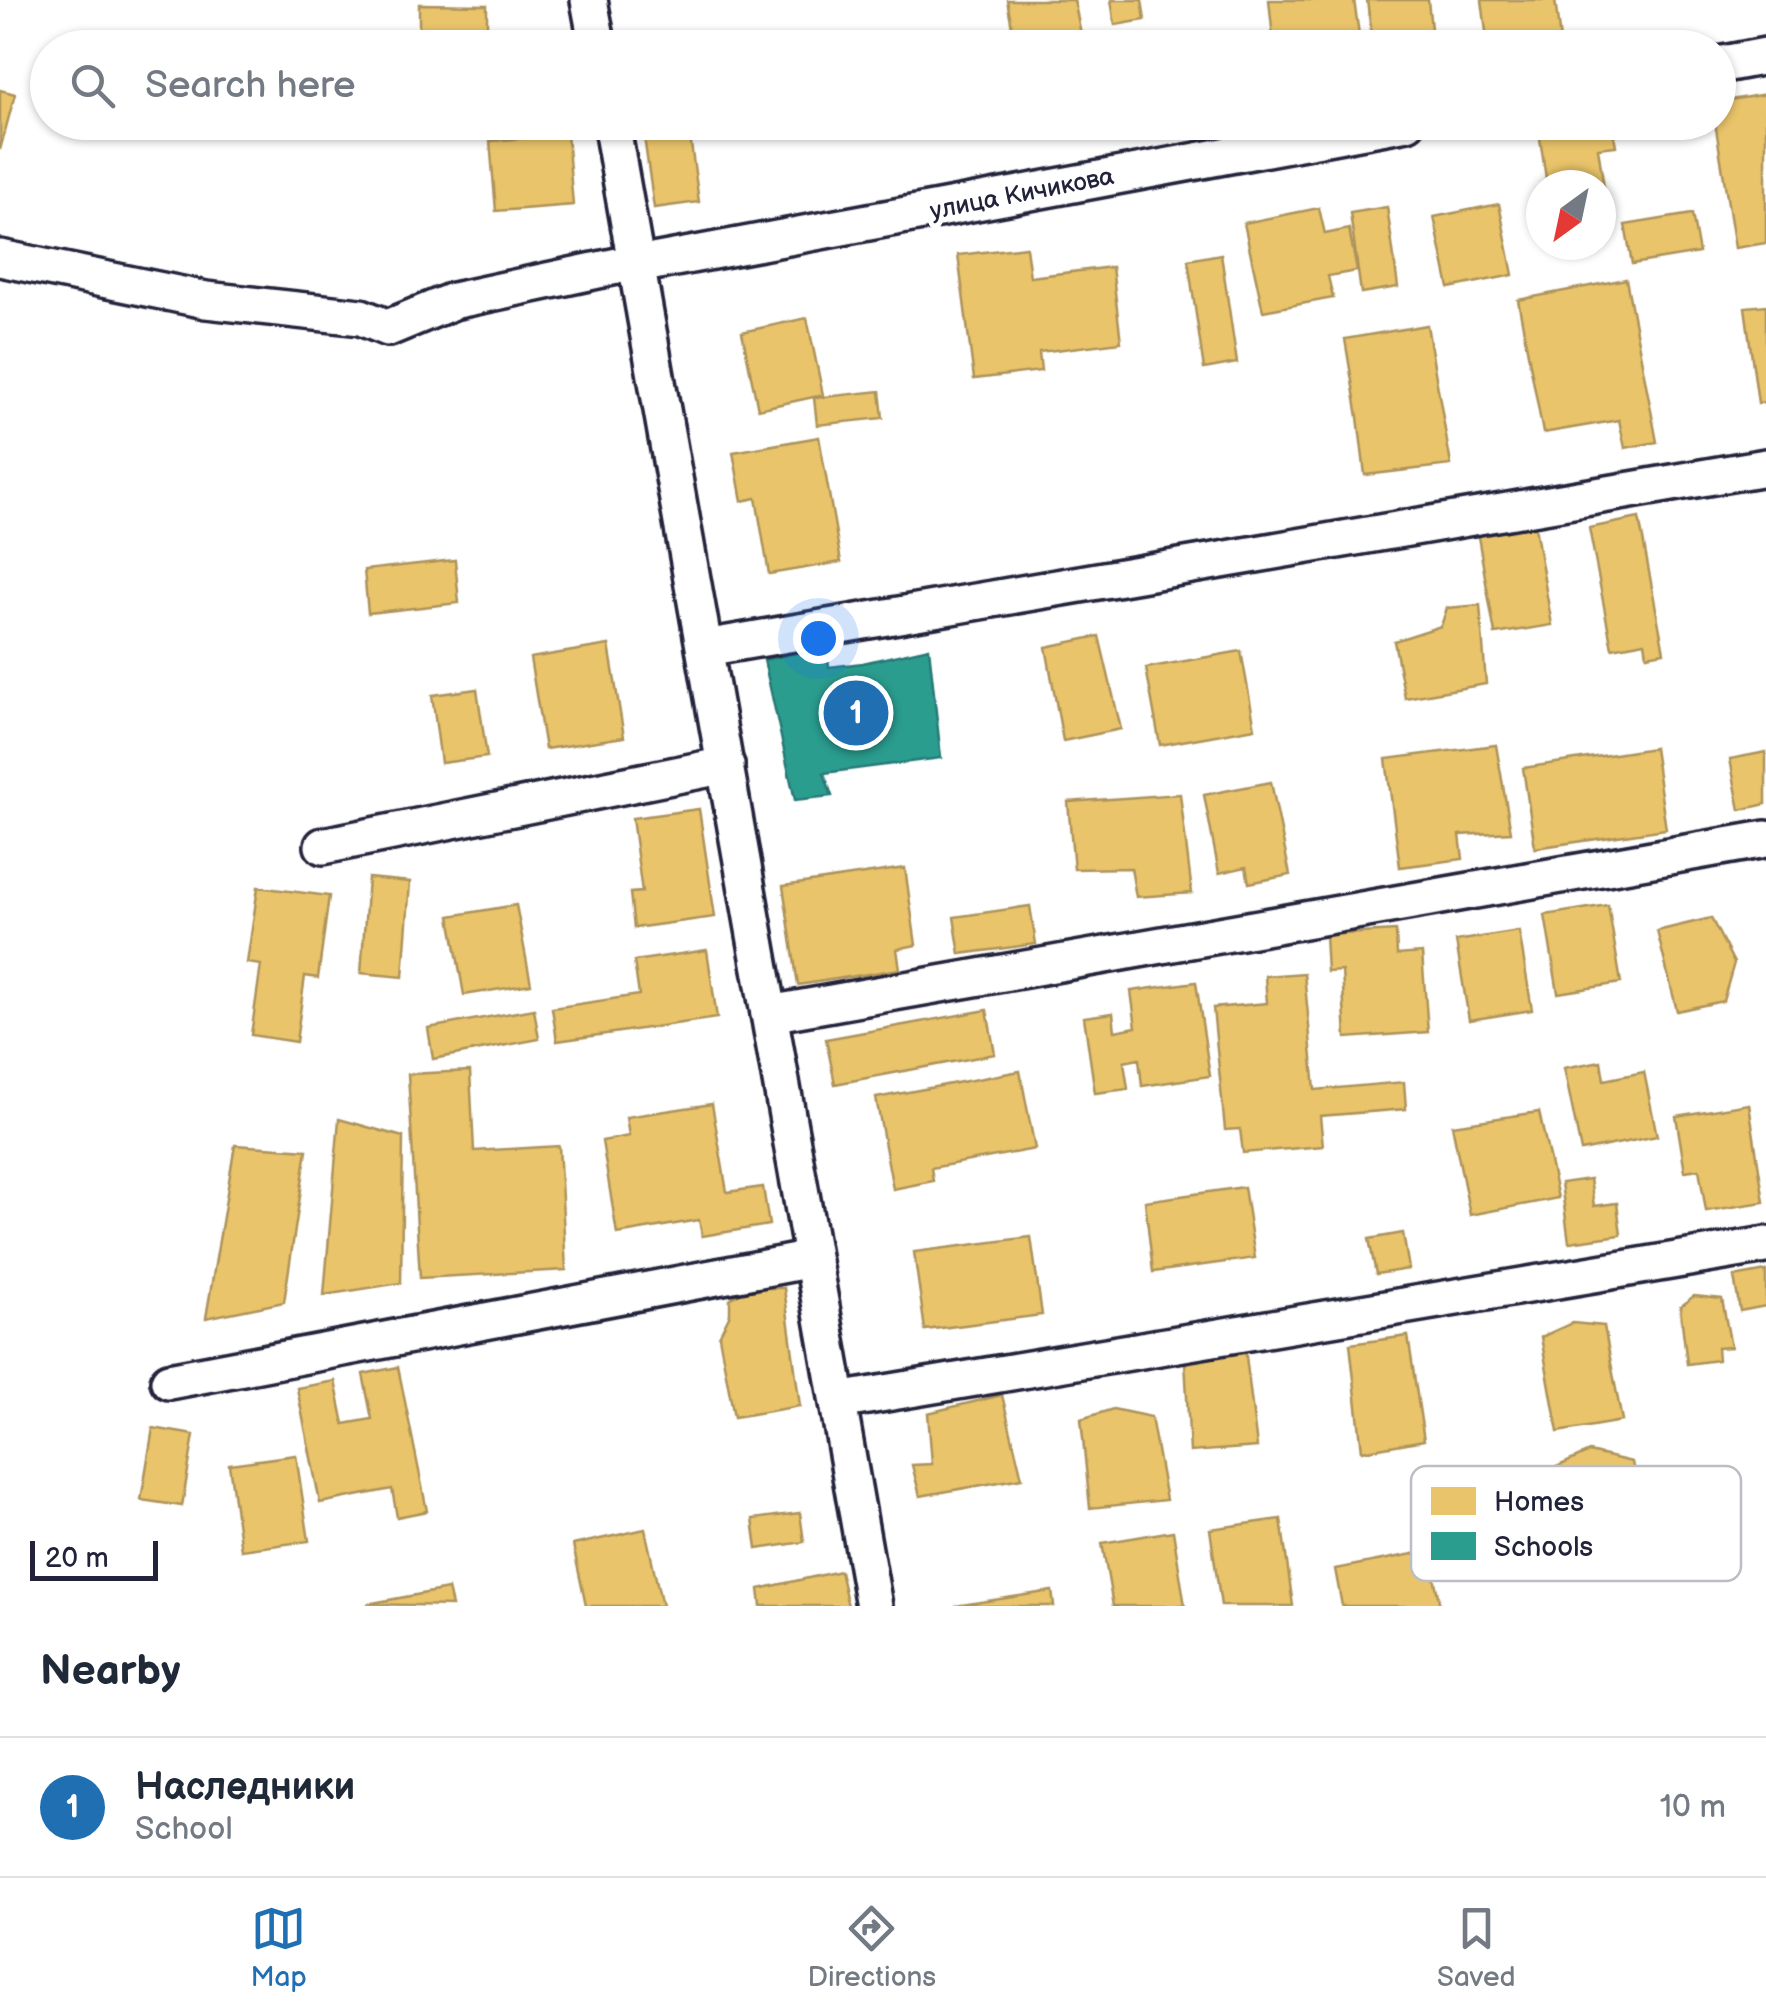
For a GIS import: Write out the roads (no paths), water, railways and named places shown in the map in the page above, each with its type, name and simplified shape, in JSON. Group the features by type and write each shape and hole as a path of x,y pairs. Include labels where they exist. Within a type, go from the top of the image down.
{"street":[{"path":"589,0 595,30"},
{"path":"1736,62 1766,56"},
{"path":"614,140 874,1606"},
{"name":"улица Кичикова","path":"0,258 206,300 361,317 388,328 452,300 1309,140"},
{"path":"704,648 1766,466"},
{"path":"322,846 726,766"},
{"path":"769,1014 1766,839"},
{"path":"838,1401 1766,1245"},
{"path":"168,1380 812,1259"}],"place":[{"name":"Наследники","path":"856,713"}]}
